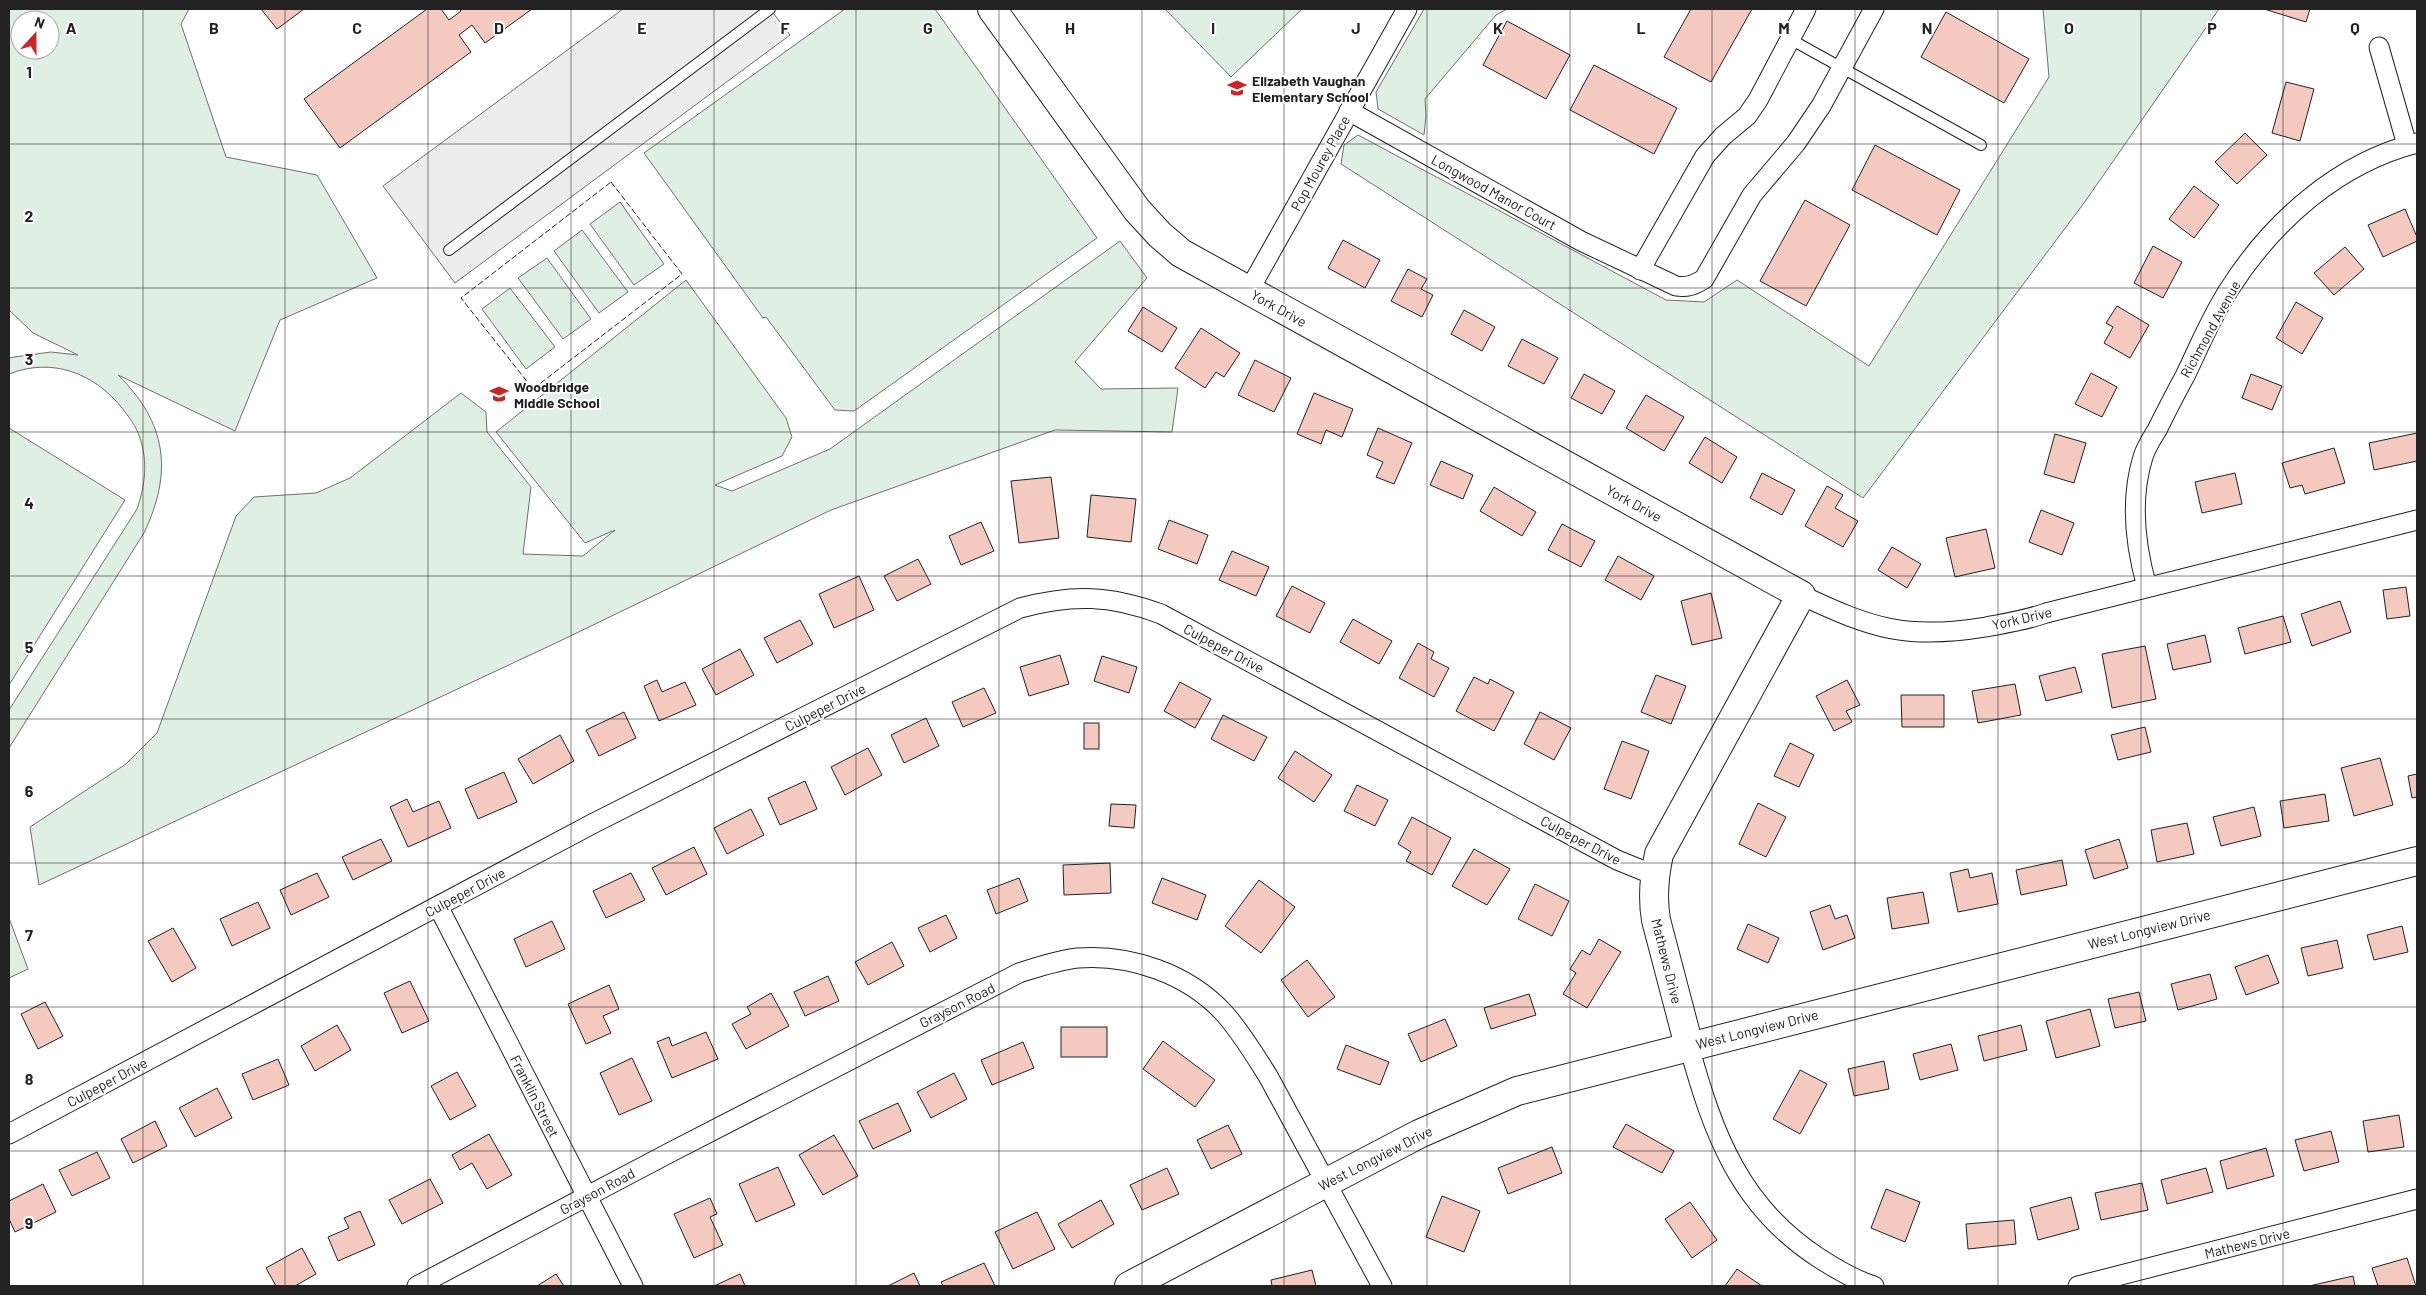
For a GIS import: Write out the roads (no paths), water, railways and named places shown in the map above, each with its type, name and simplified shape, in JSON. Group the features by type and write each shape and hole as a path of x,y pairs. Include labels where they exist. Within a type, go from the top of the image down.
{"street":[{"name":"Pop Mourey Place","path":"1248,292 1407,9"},
{"path":"1640,270 1705,156 1754,106 1806,9"},
{"name":"Longwood Manor Court","path":"1349,111 1581,241 1676,286 1693,285 1704,278 1752,195 1796,143 1821,106 1874,9"},
{"name":"York Drive","path":"998,11 1138,210 1160,235 1182,253 1248,292 1801,595 1842,614 1882,628 1944,633 2033,618 2147,587 2417,520"},
{"name":"Richmond Avenue","path":"2147,587 2140,560 2135,526 2137,490 2143,456 2230,289 2262,245 2293,212 2328,184 2369,160 2412,144 2379,47"},
{"name":"Mathews Drive","path":"1801,595 1659,854 1654,874 1653,901 1656,920 1689,1046 1718,1137 1735,1172 1772,1220 1810,1252 1850,1276 1874,1286"},
{"name":"Culpeper Drive","path":"9,1134 594,823 1020,608 1049,600 1080,597 1104,598 1133,604 1161,614 1617,860 1654,874"},
{"name":"West Longview Drive","path":"1129,1286 1428,1130 1516,1091 2417,861"},
{"name":"Franklin Street","path":"438,906 632,1286"},
{"name":"Grayson Road","path":"418,1286 587,1196 1019,973 1048,963 1078,958 1102,958 1147,966 1183,981 1203,994 1224,1013 1248,1043 1382,1286"},
{"name":"Mathews Drive","path":"2078,1286 2417,1199"}],"lane":[{"path":"449,250 770,9"},
{"path":"1790,39 1981,145"}],"place":[{"name":"Elizabeth Vaughan Elementary School","path":"1237,88"},
{"name":"Woodbridge Middle School","path":"499,394"}]}
